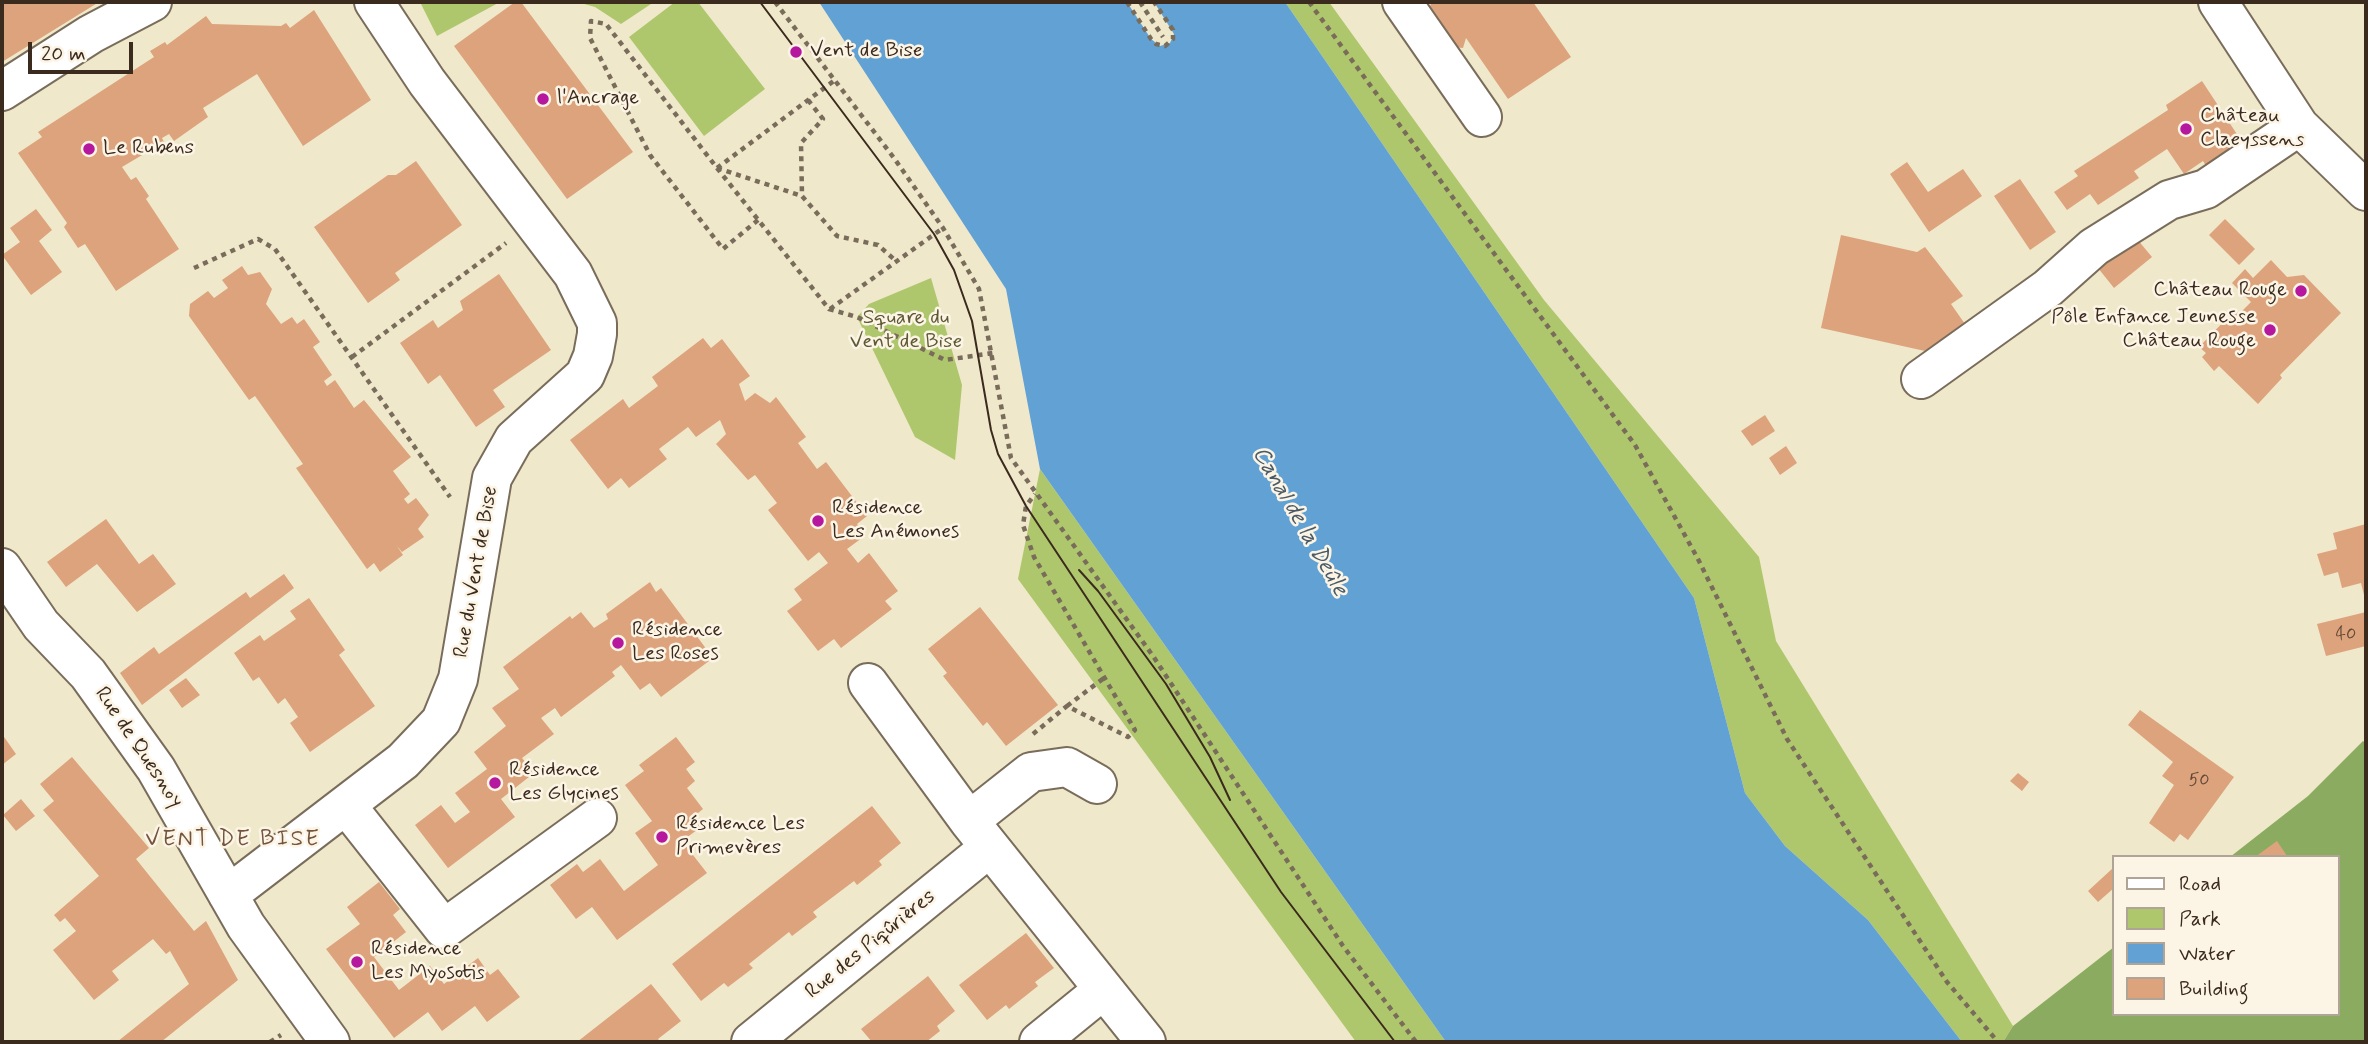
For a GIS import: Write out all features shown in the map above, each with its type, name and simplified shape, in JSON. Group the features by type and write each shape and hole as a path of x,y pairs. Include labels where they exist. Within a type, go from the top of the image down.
{"street":[{"name":"Rue du Vent de Bise","path":"228,895 419,746 446,712 458,679 492,478 502,457 530,422 585,375 593,356 597,334 597,323 579,283 434,91 374,2"},
{"path":"1402,2 1482,117"},
{"path":"2218,2 2300,126 2366,191"},
{"path":"2,91 146,4"},
{"path":"1922,379 2048,288 2094,247 2169,200 2206,188 2300,126"},
{"name":"Rue de Quesnoy","path":"2,568 41,625 88,674 156,769 259,945 330,1042"},
{"path":"868,683 980,834 1146,1042"},
{"name":"Rue des Piqûrières","path":"751,1042 980,834 1031,772 1067,767 1097,784"},
{"path":"346,805 444,929 597,818"},
{"path":"1039,1042 1103,990"}],"path":[{"path":"775,2 943,228 979,289 1011,458 1153,656 1343,946 1416,1042"},
{"path":"1127,2 1156,44 1165,46 1173,39 1172,30 1154,2"},
{"path":"1140,2 1163,37"},
{"path":"1309,2 1635,445 1698,559 1787,739 1947,982 1998,1042"},
{"path":"758,220 723,249 650,155 590,38 591,21 607,24 829,309 857,317 945,360 993,353"},
{"path":"717,168 835,80"},
{"path":"802,196 801,144 823,119 808,100"},
{"path":"717,168 802,196 836,236 878,245 896,261"},
{"path":"352,357 533,222"},
{"path":"829,309 943,228"},
{"path":"194,268 258,239 275,249 481,541"},
{"path":"1035,494 1026,506 1023,525 1034,557 1135,730 1128,737 1066,706"},
{"path":"1026,740 1104,678"}],"green space":[{"path":"420,2 500,2 437,36"},
{"path":"577,2 654,2 621,24 595,7"},
{"path":"675,2 698,2 765,89 704,136 629,37"},
{"path":"1285,2 1329,2 1544,300 1759,557 1776,641 2013,1026 2003,1042 1962,1042 1868,920 1785,846 1745,793 1694,598"},
{"name":"Square du Vent de Bise","path":"931,278 962,385 955,460 915,437 857,317 869,304"},
{"path":"1040,469 1446,1042 1356,1042 1018,579"},
{"path":"2363,741 2366,743 2366,1042 2003,1042 2013,1026 2112,949 2112,1016 2340,1016 2340,855 2233,855 2308,796"}],"water":[{"name":"Canal de la Deûle","path":"819,2 1127,2 1151,39 1160,46 1170,43 1174,34 1154,2 1285,2 1694,598 1745,793 1785,846 1868,920 1962,1042 1446,1042 1040,469 1006,289"}],"building":[{"path":"2,2 99,2 2,62"},
{"name":"l'Ancrage","path":"515,2 521,2 633,152 567,199 454,46"},
{"path":"1432,2 1533,2 1571,57 1508,99 1466,38 1463,48 1453,47 1452,39 1440,27 1436,16 1432,15 1429,8"},
{"name":"Le Rubens","path":"314,10 371,100 303,146 257,74 203,108 208,117 174,141 169,134 162,138 164,142 122,167 131,180 136,177 149,196 146,199 179,249 116,291 85,244 78,248 64,227 67,223 18,153 42,137 38,132 154,57 150,51 165,42 167,45 206,16 212,24 281,26 286,23 290,28"},
{"name":"Château Claeyssens","path":"2202,81 2248,151 2211,174 2203,161 2184,174 2167,149 2134,171 2139,178 2098,205 2090,194 2067,210 2054,192 2078,176 2074,171 2168,110 2166,105"},
{"path":"416,161 462,225 395,273 400,280 368,303 314,227 388,175 396,175"},
{"path":"1907,162 1928,192 1963,169 1982,196 1929,232 1890,174"},
{"path":"2020,179 2056,232 2030,250 1994,196"},
{"path":"36,209 52,230 39,241 62,272 31,295 2,255 20,242 10,228"},
{"path":"2225,219 2255,249 2239,265 2209,235"},
{"path":"2132,233 2152,257 2114,288 2094,263"},
{"path":"1841,235 1917,252 1925,247 1963,296 1951,304 1965,324 1925,351 1821,328"},
{"name":"Pôle Enfance Jeunesse Château Rouge","path":"2271,260 2287,277 2304,275 2341,313 2280,375 2282,378 2258,404 2219,366 2214,371 2202,357 2206,353 2199,347 2235,310 2239,314 2251,302 2232,283 2245,269 2253,278"},
{"path":"242,266 248,275 260,272 272,289 266,304 281,324 292,317 297,324 304,319 320,342 313,347 332,375 324,381 327,386 335,380 354,408 364,400 411,457 393,471 410,494 404,499 408,504 416,498 429,515 418,529 424,537 402,552 397,546 403,555 380,572 374,563 367,569 296,468 303,464 255,396 249,400 189,316 190,304 208,291 214,298 228,288 222,280"},
{"path":"499,274 551,350 493,390 505,407 476,427 440,375 428,384 400,343 433,320 438,328 463,310 460,301"},
{"name":"Résidence Les Anémones","path":"703,338 711,348 722,339 750,376 739,384 745,401 755,393 770,403 776,397 806,437 798,443 817,469 826,462 867,516 857,524 866,535 847,549 858,563 869,553 898,591 885,601 892,609 841,648 834,639 818,651 787,611 802,600 794,589 828,563 819,552 808,561 768,510 777,503 755,475 748,480 716,444 726,434 720,420 696,437 688,427 659,449 667,459 629,488 621,478 608,489 570,440 623,399 629,408 658,386 652,377"},
{"path":"1765,415 1775,431 1752,446 1741,431"},
{"path":"1786,446 1797,463 1780,475 1769,458"},
{"path":"106,519 139,564 153,554 176,584 137,612 97,564 66,587 47,562"},
{"path":"2366,524 2365,599 2361,583 2342,588 2338,572 2324,576 2317,554 2337,549 2333,533"},
{"path":"284,574 294,588 142,705 120,673 154,647 159,654 246,592 250,598"},
{"name":"Résidence Les Roses","path":"650,582 656,592 661,588 713,658 661,697 650,683 640,690 621,665 612,672 615,676 561,717 555,708 541,718 554,734 522,758 534,773 501,799 515,817 448,868 415,825 441,805 455,823 470,812 455,793 487,769 474,752 506,726 492,708 519,689 503,667 570,616 572,619 581,612 594,628 608,619 606,614"},
{"path":"309,598 345,650 339,655 375,706 310,752 290,723 298,717 285,698 278,704 259,677 253,681 234,653 260,635 264,641 296,619 290,611"},
{"path":"980,607 1058,705 1006,746 987,722 983,726 943,676 947,673 928,649"},
{"path":"2366,612 2366,646 2326,656 2317,624"},
{"path":"186,678 200,695 182,708 169,690"},
{"path":"2140,710 2234,777 2188,840 2180,834 2174,842 2149,823 2174,785 2162,776 2173,762 2128,725"},
{"path":"2,734 16,754 2,765"},
{"name":"Résidence Les Primevères","path":"676,737 695,762 686,769 695,781 687,788 703,809 693,817 701,827 682,841 707,873 617,940 592,907 576,919 550,885 577,864 583,872 600,859 624,891 658,865 635,833 652,821 625,785 644,771 639,765"},
{"path":"72,757 149,848 136,859 194,931 206,921 238,980 161,1042 117,1042 189,984 170,951 166,954 153,939 112,971 119,980 94,1000 53,950 76,931 65,918 60,922 54,915 99,876 43,810 54,801 40,784"},
{"path":"2018,773 2029,782 2022,791 2010,781"},
{"path":"21,799 35,816 16,831 3,815"},
{"path":"872,806 901,843 879,861 882,865 857,885 854,881 813,912 817,917 792,936 789,932 749,964 753,968 728,987 724,983 701,1001 672,964"},
{"path":"2277,841 2286,855 2258,855"},
{"path":"2112,869 2112,890 2098,902 2088,891"},
{"name":"Résidence Les Myosotis","path":"379,882 400,909 393,915 406,932 374,957 399,990 430,966 444,984 478,958 490,975 498,969 520,997 487,1022 475,1006 442,1031 428,1012 394,1038 326,949 360,924 347,907"},
{"path":"1026,933 1054,968 1035,982 1038,986 1009,1009 1006,1005 987,1020 959,985"},
{"path":"928,976 955,1011 937,1026 940,1031 926,1042 872,1042 861,1029"},
{"path":"651,984 681,1021 658,1039 661,1042 577,1042"}],"tram line":[{"path":"760,2 934,234 954,270 972,321 991,430 998,454 1026,506 1281,892 1395,1042"},
{"path":"1079,570 1098,591 1166,684 1210,757 1230,800"}],"place":[{"name":"Vent de Bise","path":"796,52"},
{"name":"l'Ancrage","path":"543,99"},
{"name":"Château Claeyssens","path":"2186,129"},
{"name":"Le Rubens","path":"89,149"},
{"name":"Château Rouge","path":"2301,291"},
{"name":"Pôle Enfance Jeunesse Château Rouge","path":"2270,330"},
{"name":"Résidence Les Anémones","path":"818,521"},
{"name":"Résidence Les Roses","path":"618,643"},
{"name":"Résidence Les Glycines","path":"495,783"},
{"name":"Résidence Les Primevères","path":"662,837"},
{"name":"Résidence Les Myosotis","path":"357,962"}],"district":[{"name":"VENT DE BISE","path":"233,840"}]}
